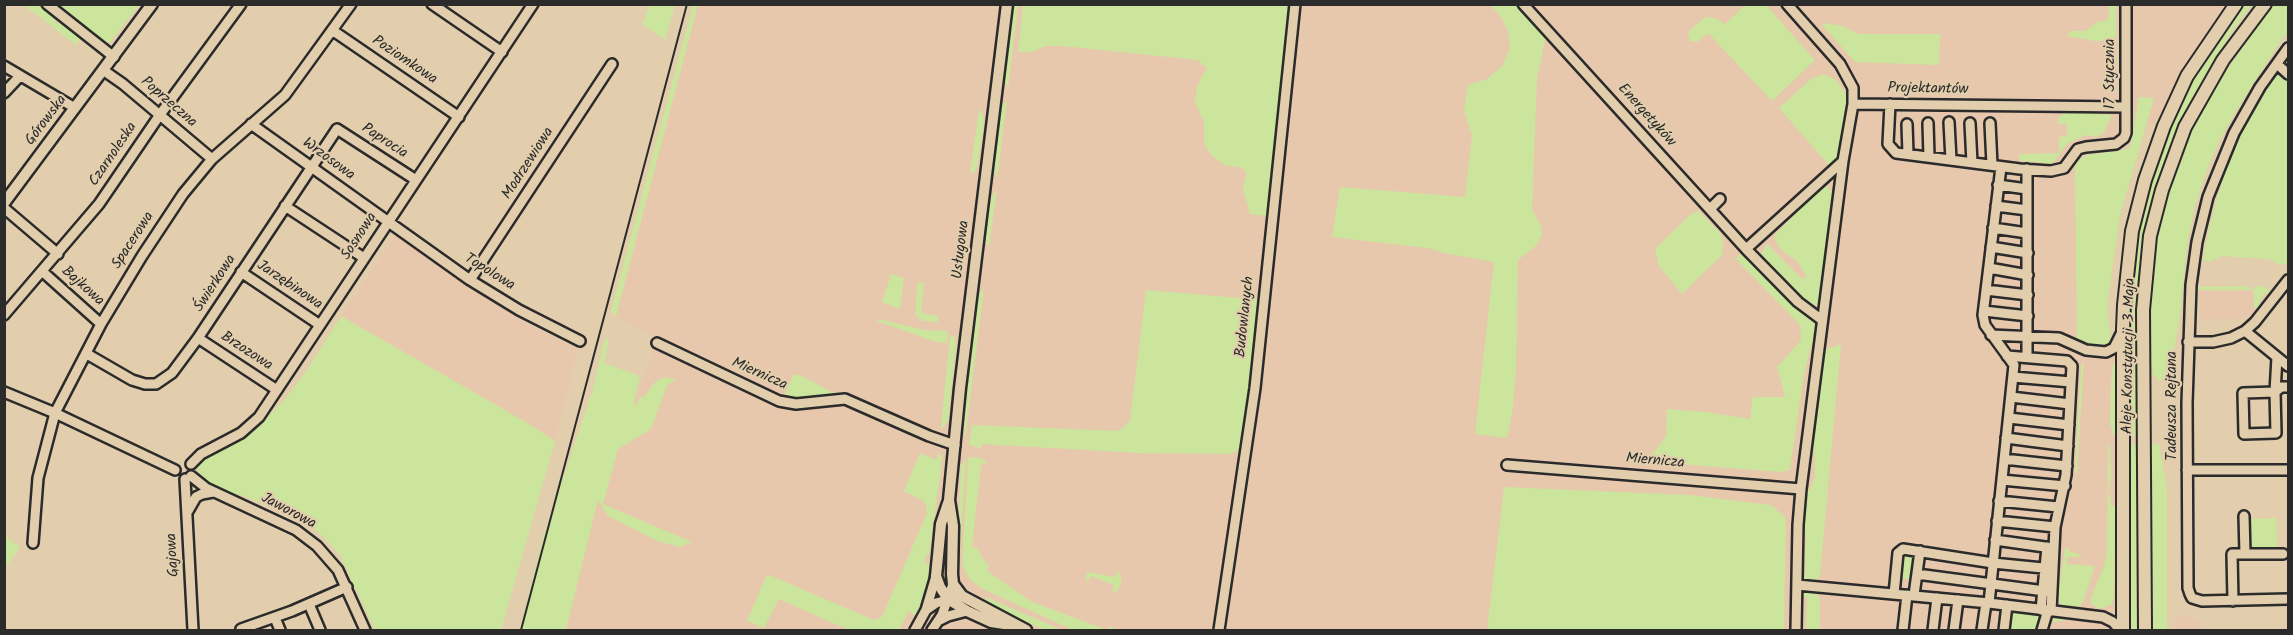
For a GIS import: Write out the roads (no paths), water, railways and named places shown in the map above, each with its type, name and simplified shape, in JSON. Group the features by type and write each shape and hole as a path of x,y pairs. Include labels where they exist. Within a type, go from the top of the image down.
{"main road":[{"name":"Aleje Konstytucji 3 Maja","path":"2122,630 2123,329 2132,231 2145,180 2164,126 2187,76 2236,4"},
{"name":"Aleje Konstytucji 3 Maja","path":"2145,630 2143,310 2150,236 2162,190 2185,127 2223,60 2265,4"}],"street":[{"path":"47,4 114,57"},
{"name":"Górowska","path":"4,203 152,4"},
{"name":"Czarnoleska","path":"4,315 99,204 159,116 241,4"},
{"name":"Spacerowa","path":"33,543 38,478 55,413 87,354 100,324 141,256 183,194 212,159 285,95 351,4"},
{"path":"432,4 502,52"},
{"name":"Sosnowa","path":"182,464 250,426 260,417 533,4"},
{"name":"Usługowa","path":"932,630 938,622 953,584 953,526 950,500 955,445 1007,4"},
{"name":"Budowlanych","path":"1219,630 1255,388 1295,4"},
{"name":"Energetyków","path":"1523,4 1746,249 1798,302 1822,320"},
{"path":"1787,4 1848,75 1853,88 1853,104 1843,161 1801,489 1796,630"},
{"name":"17 Stycznia","path":"2027,169 2059,170 2067,166 2078,149 2121,142 2126,133 2126,4"},
{"name":"Poziomkowa","path":"332,30 459,117"},
{"name":"Tadeusza Rejtana","path":"2289,48 2260,87 2234,133 2208,197 2197,242 2192,275 2188,342 2187,470 2188,588 2192,598 2233,601 2289,599"},
{"name":"Modrzewiowa","path":"470,280 612,64"},
{"path":"2277,64 2289,74"},
{"path":"4,66 75,108"},
{"name":"Poprzeczna","path":"103,70 123,84 212,159"},
{"path":"4,93 20,76"},
{"name":"Projektantów","path":"1853,104 2126,107"},
{"path":"1890,104 1888,145 1896,153 2027,169 2027,357"},
{"path":"1949,122 1951,160"},
{"path":"1928,123 1929,157"},
{"path":"1970,123 1972,163"},
{"path":"1982,630 1991,584 2014,365 1985,325 1984,311 1998,185 1990,123"},
{"name":"Wrzosowa","path":"251,124 388,222"},
{"path":"1907,124 1908,154"},
{"name":"Paprocia","path":"337,129 416,180"},
{"name":"Świerkowa","path":"87,354 132,380 145,384 156,384 172,373 198,338 337,129"},
{"path":"1746,249 1762,227 1843,161"},
{"path":"1998,185 2027,189"},
{"path":"1710,209 1720,199"},
{"path":"285,206 364,258"},
{"path":"1996,206 2027,210"},
{"name":"Bajkowa","path":"4,208 58,254"},
{"name":"Topolowa","path":"388,222 470,280 519,310 580,341"},
{"path":"1993,228 2027,233"},
{"path":"1991,247 2028,253"},
{"path":"1989,268 2028,274"},
{"name":"Bajkowa","path":"43,272 100,324"},
{"name":"Jarzębinowa","path":"241,272 320,325"},
{"name":"Tadeusza Rejtana","path":"2188,342 2213,342 2231,338 2245,331 2289,280"},
{"path":"1986,290 2028,295"},
{"path":"1984,311 2028,316"},
{"path":"1991,335 2059,338 2086,350 2106,352 2114,348 2123,329"},
{"path":"2245,331 2289,366"},
{"name":"Brzozowa","path":"198,338 277,390"},
{"name":"Miernicza","path":"657,343 779,401 796,404 845,399 955,445"},
{"path":"2007,356 2065,361 2072,366 2065,486 2058,507 2051,547 2047,610 2042,630"},
{"path":"2277,357 2275,392 2276,433 2244,434 2243,393 2275,392 2281,387 2289,387"},
{"path":"2013,377 2071,382"},
{"path":"4,392 182,464"},
{"path":"2011,397 2070,404"},
{"path":"2008,418 2069,425"},
{"path":"2006,438 2068,446"},
{"path":"2004,459 2067,466"},
{"name":"Jaworowa","path":"182,464 179,477 188,477 215,493 282,523 306,537 328,557 347,587 365,630"},
{"name":"Gajowa","path":"182,464 193,468 188,477 187,516 193,630"},
{"name":"Miernicza","path":"1507,465 1801,489"},
{"name":"Tadeusza Rejtana","path":"2187,470 2289,470"},
{"path":"2002,480 2065,486"},
{"path":"187,516 188,509 196,497 215,493"},
{"name":"Usługowa","path":"915,630 926,610 936,576 941,524 950,500"},
{"path":"2000,501 2058,507"},
{"path":"2244,516 2245,554"},
{"path":"1997,521 2055,526"},
{"path":"1995,540 2051,547"},
{"path":"1894,594 1898,553 1905,549 2049,568"},
{"path":"1903,630 1917,574 1920,551"},
{"path":"2233,601 2232,554 2283,554"},
{"path":"1917,574 2048,591"},
{"path":"936,576 948,599 967,612 991,622 1015,626"},
{"path":"953,584 962,596 1026,630"},
{"path":"1797,585 2007,605 2103,617 2122,630"},
{"path":"241,629 274,618 347,587"},
{"path":"2103,617 2116,610 2123,594"},
{"path":"926,610 936,603 962,596"},
{"path":"1933,630 1936,598"},
{"path":"1954,630 1958,600"},
{"path":"309,604 320,630"},
{"path":"2004,630 2007,605"},
{"path":"938,622 948,615 967,612"},
{"path":"274,618 280,630"}],"railway":[{"path":"521,630 687,4"}]}
